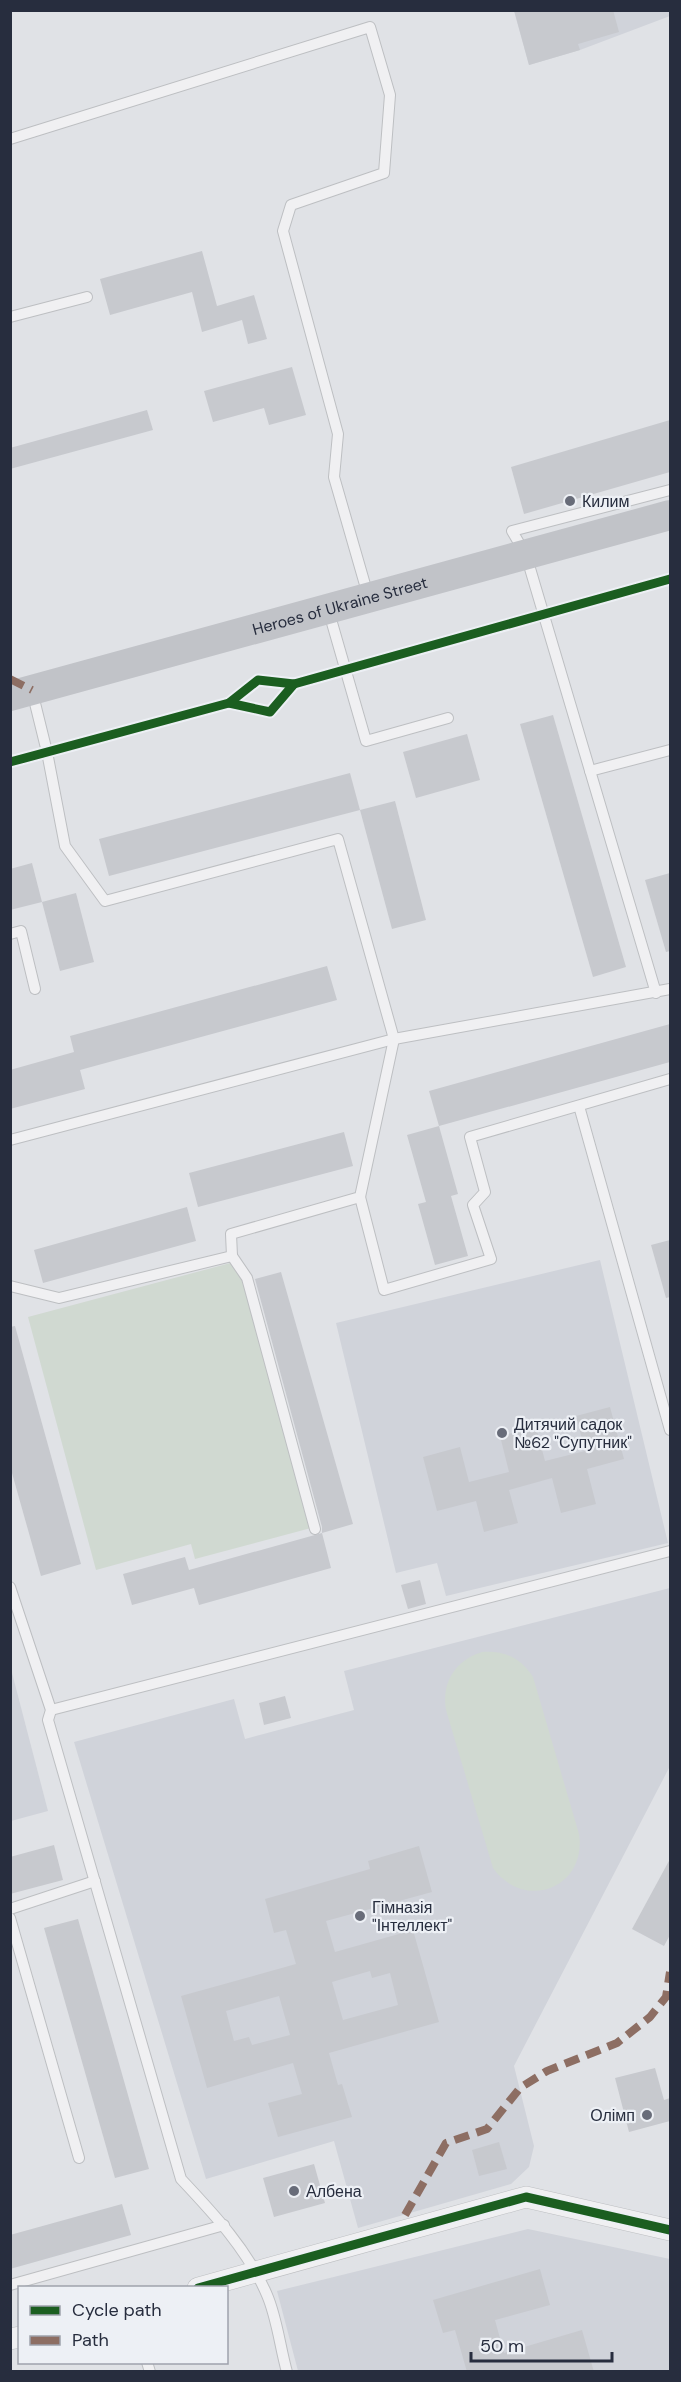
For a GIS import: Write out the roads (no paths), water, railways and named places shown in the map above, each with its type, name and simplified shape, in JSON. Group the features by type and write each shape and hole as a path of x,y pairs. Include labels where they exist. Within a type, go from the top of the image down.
{"main road":[{"name":"Heroes of Ukraine Street","path":"21,693 670,515"}],"street":[{"path":"205,2286 526,2197 670,2230"}],"lane":[{"path":"10,139 370,27 390,95 384,173 291,205 284,231 338,434 334,477 369,598"},
{"path":"10,317 87,297"},
{"path":"656,993 526,555 512,531 670,490"},
{"path":"328,609 366,741 448,718"},
{"path":"21,693 47,752 65,846 105,900 338,839 394,1039 360,1197 384,1290 491,1258 473,1205 485,1192 470,1137 670,1078"},
{"path":"590,771 670,750"},
{"path":"10,934 21,931 35,989"},
{"path":"10,1140 394,1039 670,989"},
{"path":"579,1106 670,1430"},
{"path":"315,1529 247,1278 232,1256 231,1234 360,1197"},
{"path":"10,1286 58,1298 232,1256"},
{"path":"51,1710 670,1551"},
{"path":"10,1587 51,1710 48,1720 181,2178 224,2225 255,2272 267,2296 287,2372"},
{"path":"10,1909 95,1881"},
{"path":"10,1918 79,2158"},
{"path":"10,2285 224,2225"}],"place":[{"name":"Килим","path":"570,501"},
{"name":"Дитячий садок №62 \"Супутник\"","path":"502,1433"},
{"name":"Гімназія \"Інтеллект\"","path":"360,1916"},
{"name":"Олімп","path":"647,2115"},
{"name":"Албена","path":"294,2191"}]}
